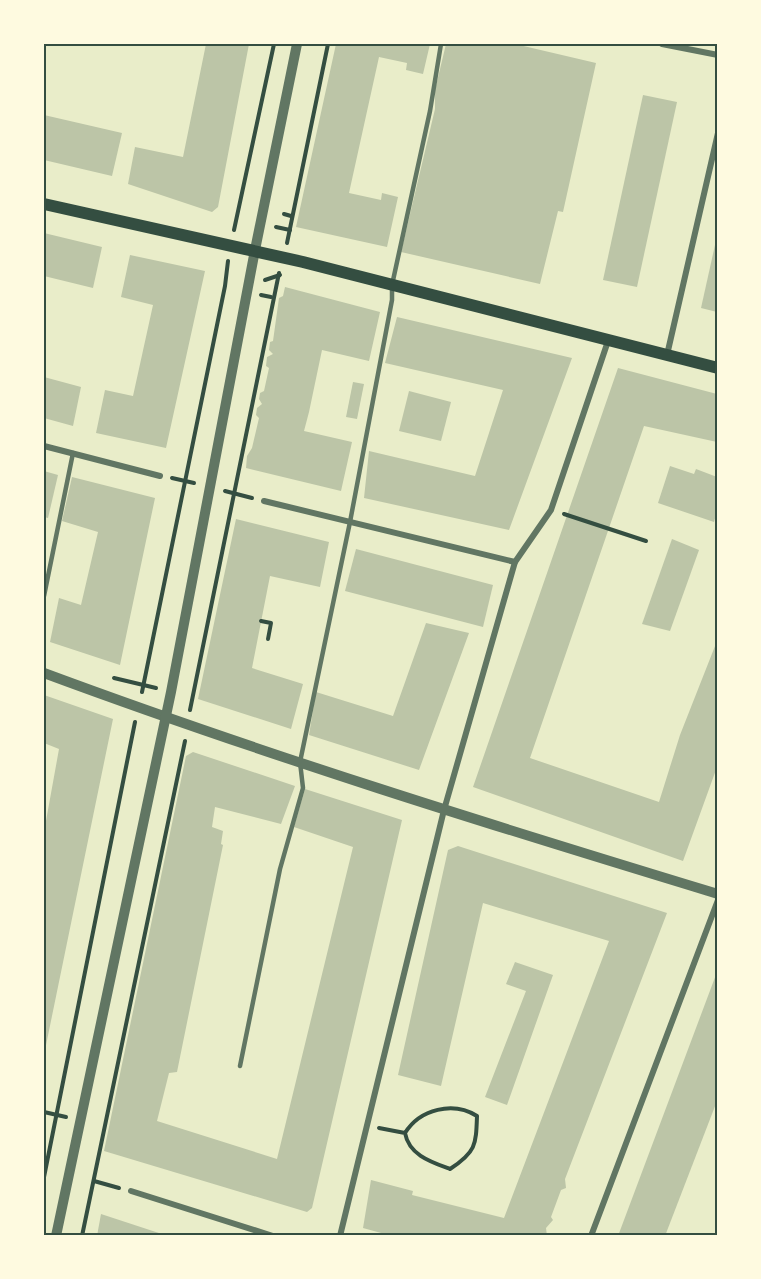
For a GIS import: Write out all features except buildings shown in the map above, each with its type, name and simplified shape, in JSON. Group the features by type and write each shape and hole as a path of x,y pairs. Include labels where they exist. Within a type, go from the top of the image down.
{"main road":[{"path":"44,204 284,257 717,368"}],"street":[{"path":"56,1236 165,717 297,44"},
{"path":"662,44 717,56"},
{"path":"667,356 717,133"},
{"path":"340,1236 444,810 515,562 551,510 608,341"},
{"path":"44,446 160,476"},
{"path":"264,501 515,562"},
{"path":"44,673 165,717 444,810 717,894"},
{"path":"591,1236 717,900"},
{"path":"131,1191 273,1236"}],"lane":[{"path":"240,1066 280,869 303,788 300,762 350,522 392,300 392,285 430,111 441,44"},
{"path":"44,596 73,453"}],"path":[{"path":"44,1177 224,296 230,246 274,44"},
{"path":"82,1236 188,724 233,493 328,44"},
{"path":"284,214 291,216"},
{"path":"551,510 646,540"},
{"path":"261,621 271,623 268,639"},
{"path":"438,1109 465,1109 477,1116 477,1141 468,1157 450,1169 426,1161 407,1143 405,1133 412,1122 438,1109"},
{"path":"367,1125 405,1133"},
{"path":"94,1181 131,1191"}]}
